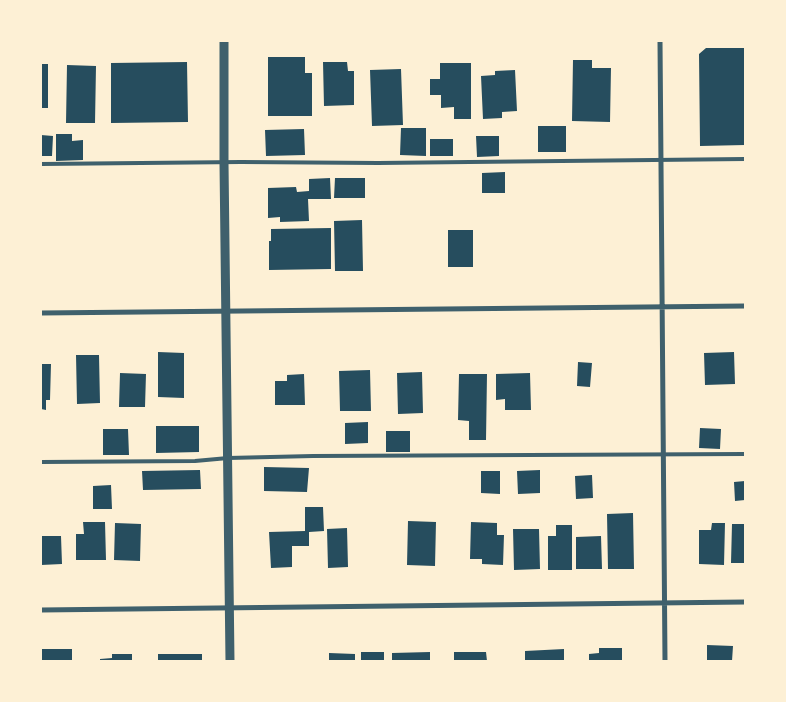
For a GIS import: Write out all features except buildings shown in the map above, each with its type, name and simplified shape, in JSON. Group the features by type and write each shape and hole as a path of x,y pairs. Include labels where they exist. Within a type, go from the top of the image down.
{"street":[{"path":"224,41 230,661"},
{"path":"660,41 664,661"},
{"path":"41,313 745,306"},
{"path":"41,610 745,602"}],"lane":[{"path":"41,164 745,159"},
{"path":"41,462 195,461 228,458 313,456 745,454"}]}
